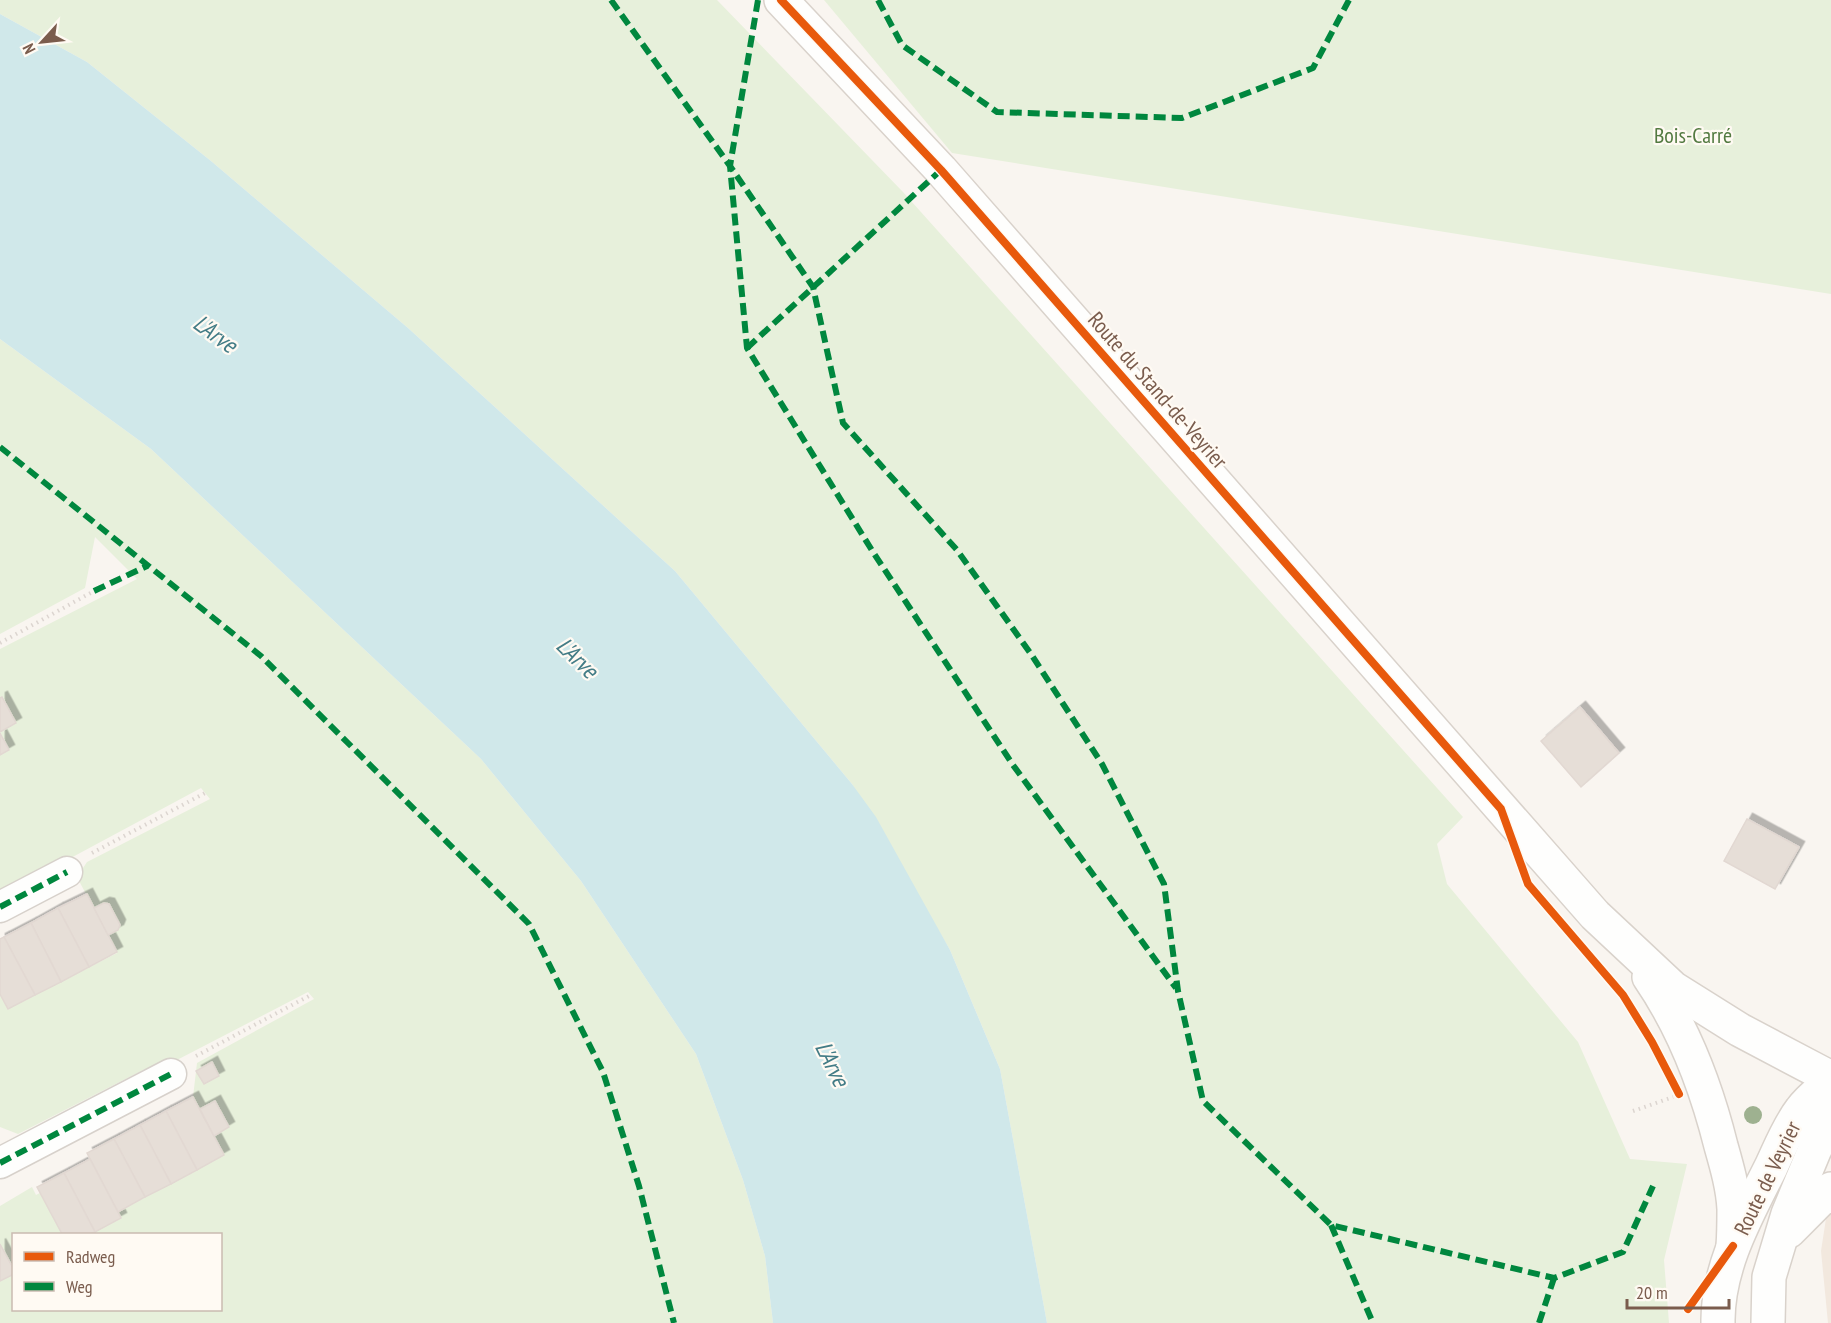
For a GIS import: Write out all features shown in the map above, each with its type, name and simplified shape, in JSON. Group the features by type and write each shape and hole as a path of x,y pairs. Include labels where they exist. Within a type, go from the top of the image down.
{"main road":[{"name":"Route du Stand-de-Veyrier","path":"781,0 941,170 1595,915 1669,985 1740,1030 1831,1080"},
{"path":"1631,951 1656,986 1672,1014 1690,1050 1704,1087 1728,1172 1734,1208 1734,1246"},
{"name":"Route de Veyrier","path":"1718,1323 1723,1279 1734,1246 1792,1122 1803,1107 1831,1080"},
{"name":"Route de Veyrier","path":"1768,1323 1769,1277 1788,1214 1827,1126 1831,1095"},
{"path":"1781,1239 1831,1189"}],"street":[{"path":"0,907 67,872"},
{"path":"0,1163 171,1074"}],"path":[{"path":"0,643 94,591"},
{"path":"67,872 77,861 206,793"},
{"path":"171,1074 179,1065 309,996"},
{"path":"1674,1084 1679,1094"},
{"path":"1634,1111 1665,1101"}],"shaded area":[{"path":"1831,1205 1831,1323 1828,1323 1821,1251 1827,1212"}],"green space":[{"path":"0,0 717,0 903,192 1463,817 1437,844 1447,884 1578,1042 1630,1159 1687,1164 1664,1260 1669,1323 1047,1323 1000,1069 950,950 852,784 675,571 408,328 211,161 87,62 0,14"},
{"name":"Bois-Carré","path":"824,0 1831,0 1831,294 952,153"},
{"path":"0,339 151,449 481,759 581,881 696,1054 743,1180 765,1256 773,1323 0,1323 0,1281 12,1275 12,1311 222,1311 222,1233 91,1233 121,1218 118,1212 224,1155 193,1097 197,1063 314,999 308,992 148,1075 145,1069 18,1134 0,1127 0,939 4,937 35,995 117,953 77,877 87,862 210,799 201,788 0,896 0,755 9,750 0,732 0,649 137,579 95,537 85,588 0,634"},
{"path":"32,1187 36,1195 40,1193 61,1233 12,1233 12,1268 0,1244 0,1206"}],"water":[{"name":"L'Arve","path":"0,14 87,62 211,161 408,328 675,571 852,784 876,817 950,950 1000,1069 1047,1323 773,1323 765,1256 743,1180 696,1054 581,881 481,759 151,449 0,339"}],"building":[{"path":"2,697 16,723 0,732 0,698"},
{"path":"1580,707 1619,753 1581,787 1541,741"},
{"path":"0,733 9,750 0,755"},
{"path":"1747,819 1799,847 1775,889 1724,861"},
{"path":"87,894 117,952 89,967 58,908"},
{"path":"104,903 109,904 120,925 118,930 108,935 94,908"},
{"path":"58,908 89,967 61,982 31,923"},
{"path":"31,923 61,982 35,995 4,937"},
{"path":"4,937 35,995 8,1009 0,994 0,939"},
{"path":"212,1062 219,1076 204,1084 196,1071"},
{"path":"193,1097 224,1155 197,1170 166,1111"},
{"path":"215,1101 229,1127 214,1136 200,1109"},
{"path":"166,1111 197,1170 171,1184 140,1125"},
{"path":"140,1125 171,1184 145,1197 114,1139"},
{"path":"114,1139 145,1197 118,1212 87,1153"},
{"path":"90,1159 121,1218 95,1232 64,1173"},
{"path":"64,1173 95,1232 61,1233 37,1187"},
{"path":"0,1244 12,1266 12,1275 0,1281"}],"marked path":[{"path":"611,0 813,287 843,423 957,550 1031,654 1102,764 1164,884 1178,991 1203,1101 1331,1225 1554,1278 1623,1252 1653,1186"},
{"path":"758,0 730,166 747,348 873,552 1013,765 1176,988"},
{"path":"878,0 902,45 997,112 1182,118 1313,68 1349,0"},
{"path":"747,348 941,170"},
{"path":"0,447 261,656 529,924 603,1072 639,1186 674,1323"},
{"path":"94,591 147,566"},
{"path":"0,907 67,872"},
{"path":"0,1163 171,1074"},
{"path":"1331,1225 1373,1323"},
{"path":"1539,1323 1554,1278"}],"cycle path":[{"path":"781,0 941,170 1501,809 1528,884 1623,995 1652,1042 1679,1094"},
{"path":"1688,1309 1733,1246"}]}
